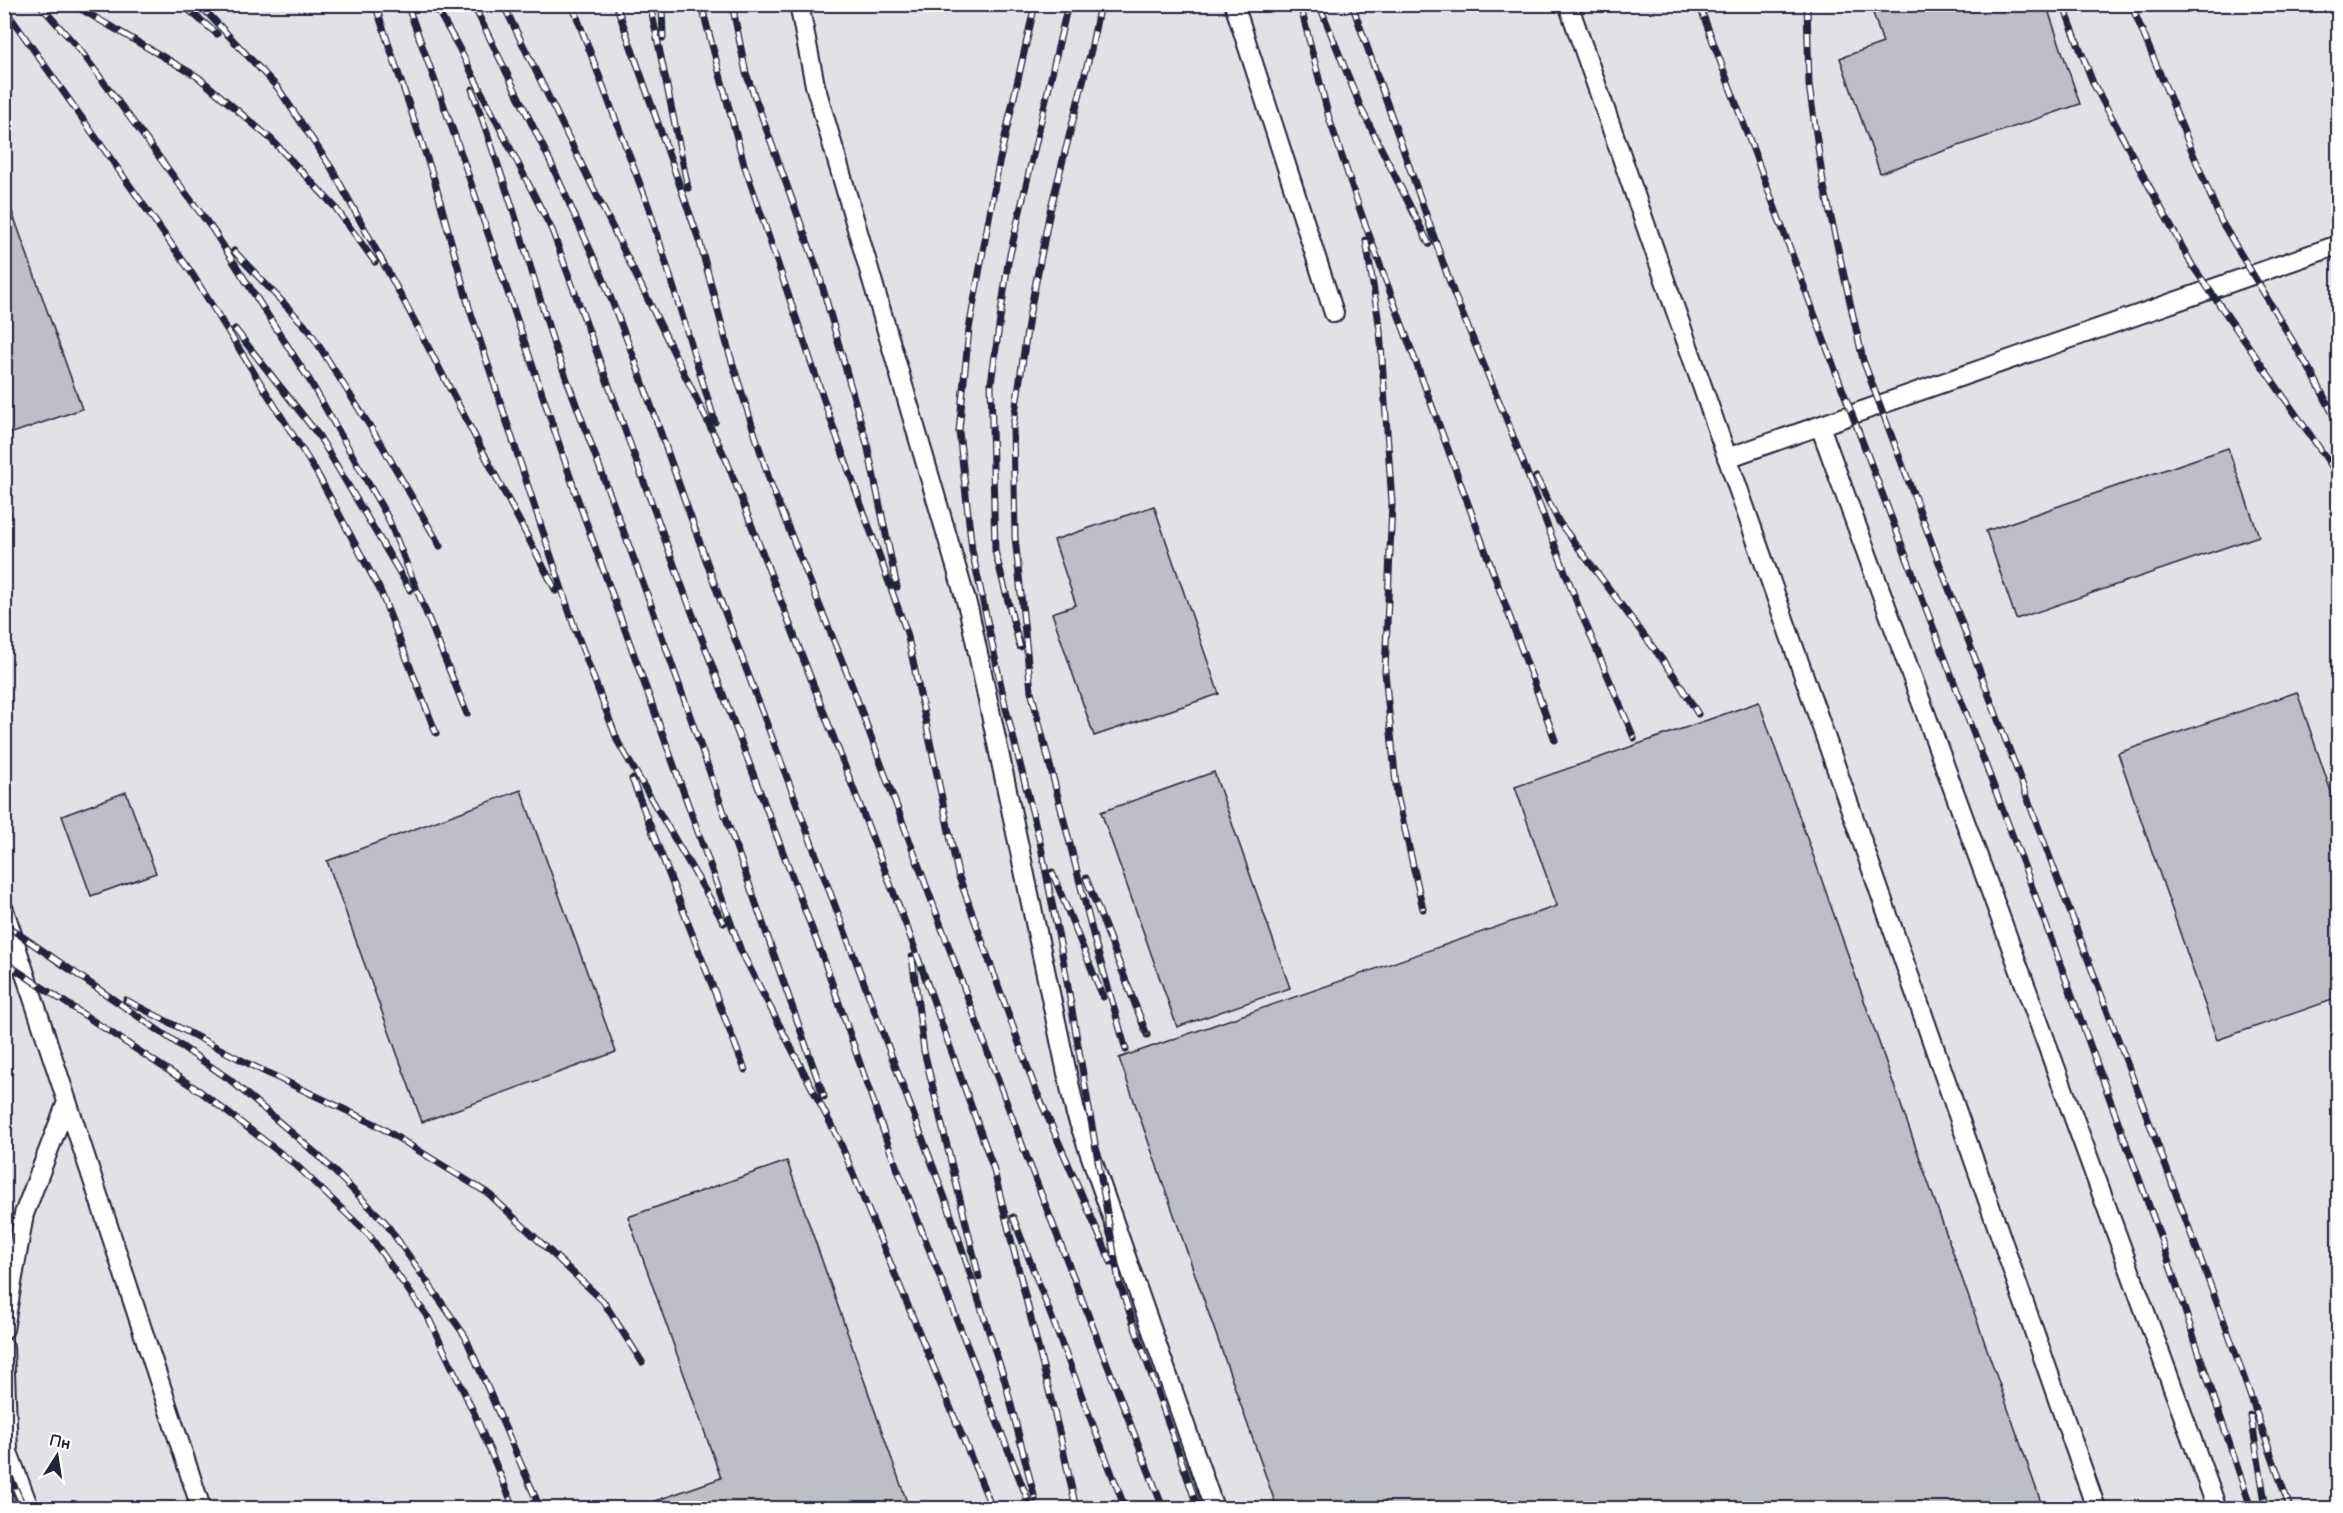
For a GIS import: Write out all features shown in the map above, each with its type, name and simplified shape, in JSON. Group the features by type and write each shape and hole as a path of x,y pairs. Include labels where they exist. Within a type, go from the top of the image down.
{"lane":[{"path":"799,4 815,85 969,612 1075,1111 1215,1509"},
{"path":"1234,4 1334,314"},
{"path":"1568,4 2096,1509"},
{"path":"1727,458 2338,245"},
{"path":"1820,426 2217,1509"},
{"path":"4,910 201,1509"},
{"path":"4,1329 24,1214 67,1102"},
{"path":"4,1347 8,1452 28,1509"}],"shaded area":[{"path":"5,5 2338,5 2338,1508 5,1508"}],"building":[{"path":"1870,4 2046,4 2080,104 1880,173 1840,58 1883,43"},
{"path":"4,189 82,409 4,436"},
{"path":"2228,448 2259,536 2016,619 1986,531"},
{"path":"1154,506 1219,694 1094,736 1052,613 1076,605 1054,540"},
{"path":"2297,692 2338,812 2338,998 2217,1040 2118,753"},
{"path":"1759,702 2043,1508 1277,1508 1119,1058 1557,906 1515,787"},
{"path":"1214,772 1290,988 1177,1027 1101,812"},
{"path":"521,790 616,1052 422,1122 327,861"},
{"path":"126,792 156,873 91,896 62,816"},
{"path":"787,1161 909,1508 635,1508 721,1478 628,1217"}],"railway":[{"path":"39,4 80,50 213,230 310,381 388,518 467,714"},
{"path":"72,4 198,77 271,139 335,207 375,262"},
{"path":"182,4 217,34"},
{"path":"199,4 278,88 332,169 556,591"},
{"path":"375,4 434,179 469,307 575,629 618,742 724,923"},
{"path":"407,4 456,139 577,497 741,951 840,1142 992,1508"},
{"path":"434,4 458,46 552,230 680,581 825,963 890,1150 1031,1508"},
{"path":"473,4 550,161 603,278 634,358 721,602 949,1209 1005,1381 1035,1499"},
{"path":"503,4 726,459 908,930 993,1167 1076,1508"},
{"path":"572,4 649,208 715,422"},
{"path":"616,4 700,243 729,352 771,485 851,683 1026,1155 1163,1508"},
{"path":"650,4 688,188"},
{"path":"662,4 663,38"},
{"path":"701,4 744,164 829,415 907,633 958,874 1035,1088 1111,1262"},
{"path":"732,4 746,73 818,271 867,444 897,587"},
{"path":"1035,4 998,168 969,329 959,431 972,550 1006,709 1040,842 1064,964 1119,1282 1198,1508"},
{"path":"1020,647 995,551 991,383 1008,263 1068,4"},
{"path":"1100,4 1091,50 1050,211 1029,317 1013,427 1015,537 1031,691 1095,942 1126,1050"},
{"path":"1300,4 1329,118 1361,213 1555,740"},
{"path":"1319,4 1361,108 1429,244"},
{"path":"1352,4 1454,294 1506,418 1579,608 1634,738"},
{"path":"1699,4 2029,879 2159,1233 2251,1508"},
{"path":"1807,4 1809,85 1823,182 1863,360 2226,1327 2290,1508"},
{"path":"2063,4 2093,83 2192,265 2338,475"},
{"path":"2131,4 2221,221 2314,377 2338,424"},
{"path":"4,8 191,272 318,475 380,590 436,733"},
{"path":"472,89 513,209 554,345 651,605 824,1097"},
{"path":"1366,240 1380,330 1392,503 1385,672 1397,795 1423,909"},
{"path":"234,251 309,330 383,447 440,546"},
{"path":"235,329 319,436 410,590"},
{"path":"1536,477 1559,522 1676,678 1698,714"},
{"path":"632,779 745,1070"},
{"path":"1052,872 1103,997"},
{"path":"1086,878 1147,1035"},
{"path":"4,924 229,1079 320,1157 385,1222 465,1336 537,1501"},
{"path":"912,957 924,1051 979,1277"},
{"path":"4,962 201,1092 296,1165 369,1235 429,1319 475,1415 514,1508"},
{"path":"126,1000 253,1066 377,1125 489,1194 603,1301 642,1362"},
{"path":"1013,1217 1125,1508"},
{"path":"2251,1416 2266,1508"},
{"path":"4,1463 24,1508"}]}
